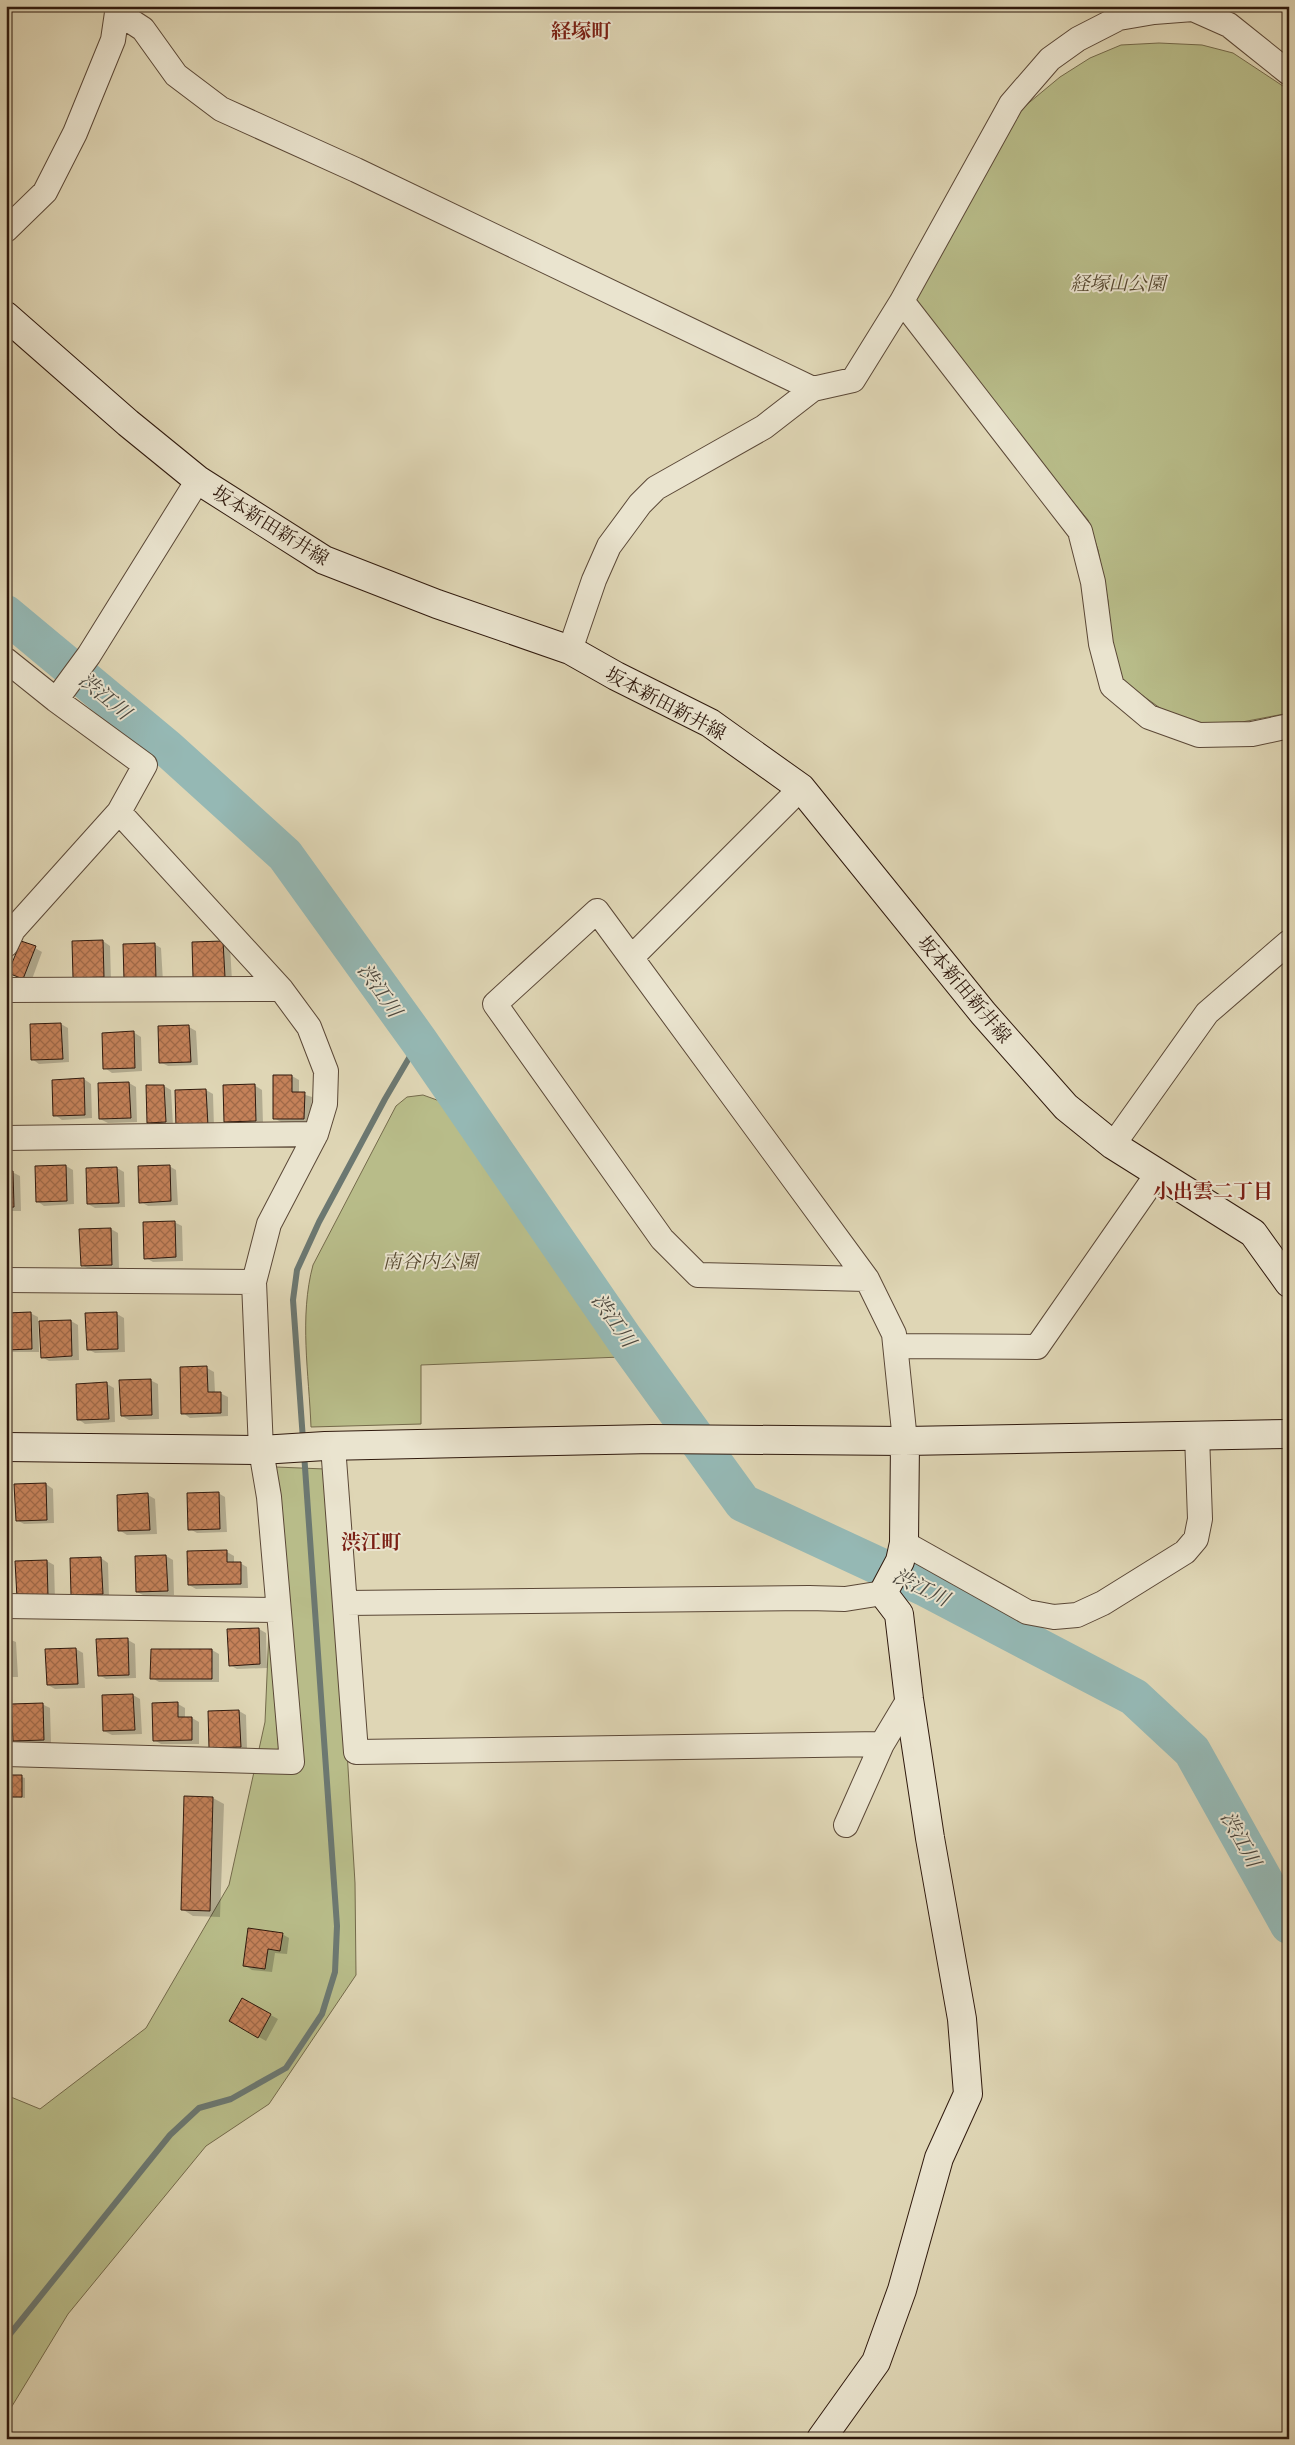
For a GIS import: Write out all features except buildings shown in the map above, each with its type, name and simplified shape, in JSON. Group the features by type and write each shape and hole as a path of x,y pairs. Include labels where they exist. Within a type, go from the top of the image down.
{"street":[{"path":"570,650 594,580 609,546 640,504 656,488 764,427 813,389 853,380 902,301 1011,104 1050,59 1078,39 1119,18 1195,8 1229,25 1285,64"},
{"path":"117,9 143,29 176,75 221,109 356,170 813,389"},
{"path":"6,230 45,192 75,133 113,40 117,9"},
{"path":"902,301 1080,531 1093,582 1101,644 1112,686 1149,717 1199,735 1252,734 1289,726"},
{"name":"坂本新田新井線","path":"6,316 128,423 198,480 324,560 436,604 570,650 616,676 710,723 801,788 1008,1042 1066,1108 1113,1145 1254,1233 1289,1283"},
{"path":"60,696 89,655 198,480"},
{"path":"6,660 60,696 145,764 119,812 13,930 6,945"},
{"path":"632,957 801,788"},
{"path":"6,1754 292,1762 269,1497 270,1449 254,1282 269,1224 316,1134 325,1104 326,1071 309,1027 281,989 119,812"},
{"path":"867,1279 698,1275 662,1239 495,1004 597,910 867,1279 894,1334 905,1441 902,1552 883,1593"},
{"path":"1113,1145 1207,1013 1289,942"},
{"path":"6,990 281,989"},
{"path":"6,1138 316,1134"},
{"path":"896,1346 1037,1347 1158,1173"},
{"path":"6,1280 254,1282"},
{"path":"6,1447 270,1449 653,1439 905,1441 1289,1434"},
{"path":"902,1552 1028,1612 1054,1616 1077,1615 1103,1603 1185,1552 1196,1539 1200,1519 1197,1435"},
{"path":"329,1446 346,1603 356,1752 882,1744"},
{"path":"346,1603 845,1599 883,1593"},
{"path":"821,2439 876,2362 902,2290 939,2158 968,2094 962,2019 930,1838 909,1699 900,1614 883,1593"},
{"path":"6,1606 278,1610"},
{"path":"846,1825 882,1744 909,1699"}],"green space":[{"name":"経塚山公園","path":"1159,43 1202,45 1233,53 1289,90 1289,713 1242,722 1198,723 1160,708 1121,680 1111,646 1108,601 1098,550 1088,520 1018,434 915,299 1019,111 1060,77 1090,58 1121,45"},
{"name":"南谷内公園","path":"423,1095 448,1104 621,1357 421,1365 421,1424 311,1427 306,1305 313,1265 396,1106 407,1097"},
{"path":"276,1467 325,1469 343,1685 355,1883 356,1975 269,2104 206,2146 68,2314 6,2416 6,2095 40,2109 146,2028 229,1885 265,1722"}],"waterway":[{"name":"渋江川","path":"6,614 167,748 285,855 419,1041 625,1340 743,1503 924,1587 1134,1697 1192,1751 1289,1925"},
{"path":"303,1440 293,1300 297,1270 319,1222 385,1099 419,1041"},
{"path":"6,2339 170,2135 199,2108 231,2099 286,2068 322,2014 335,1972 337,1926 304,1453"}],"district":[{"name":"経塚町","path":"581,31"},
{"name":"小出雲二丁目","path":"1213,1191"},
{"name":"渋江町","path":"371,1542"}]}
